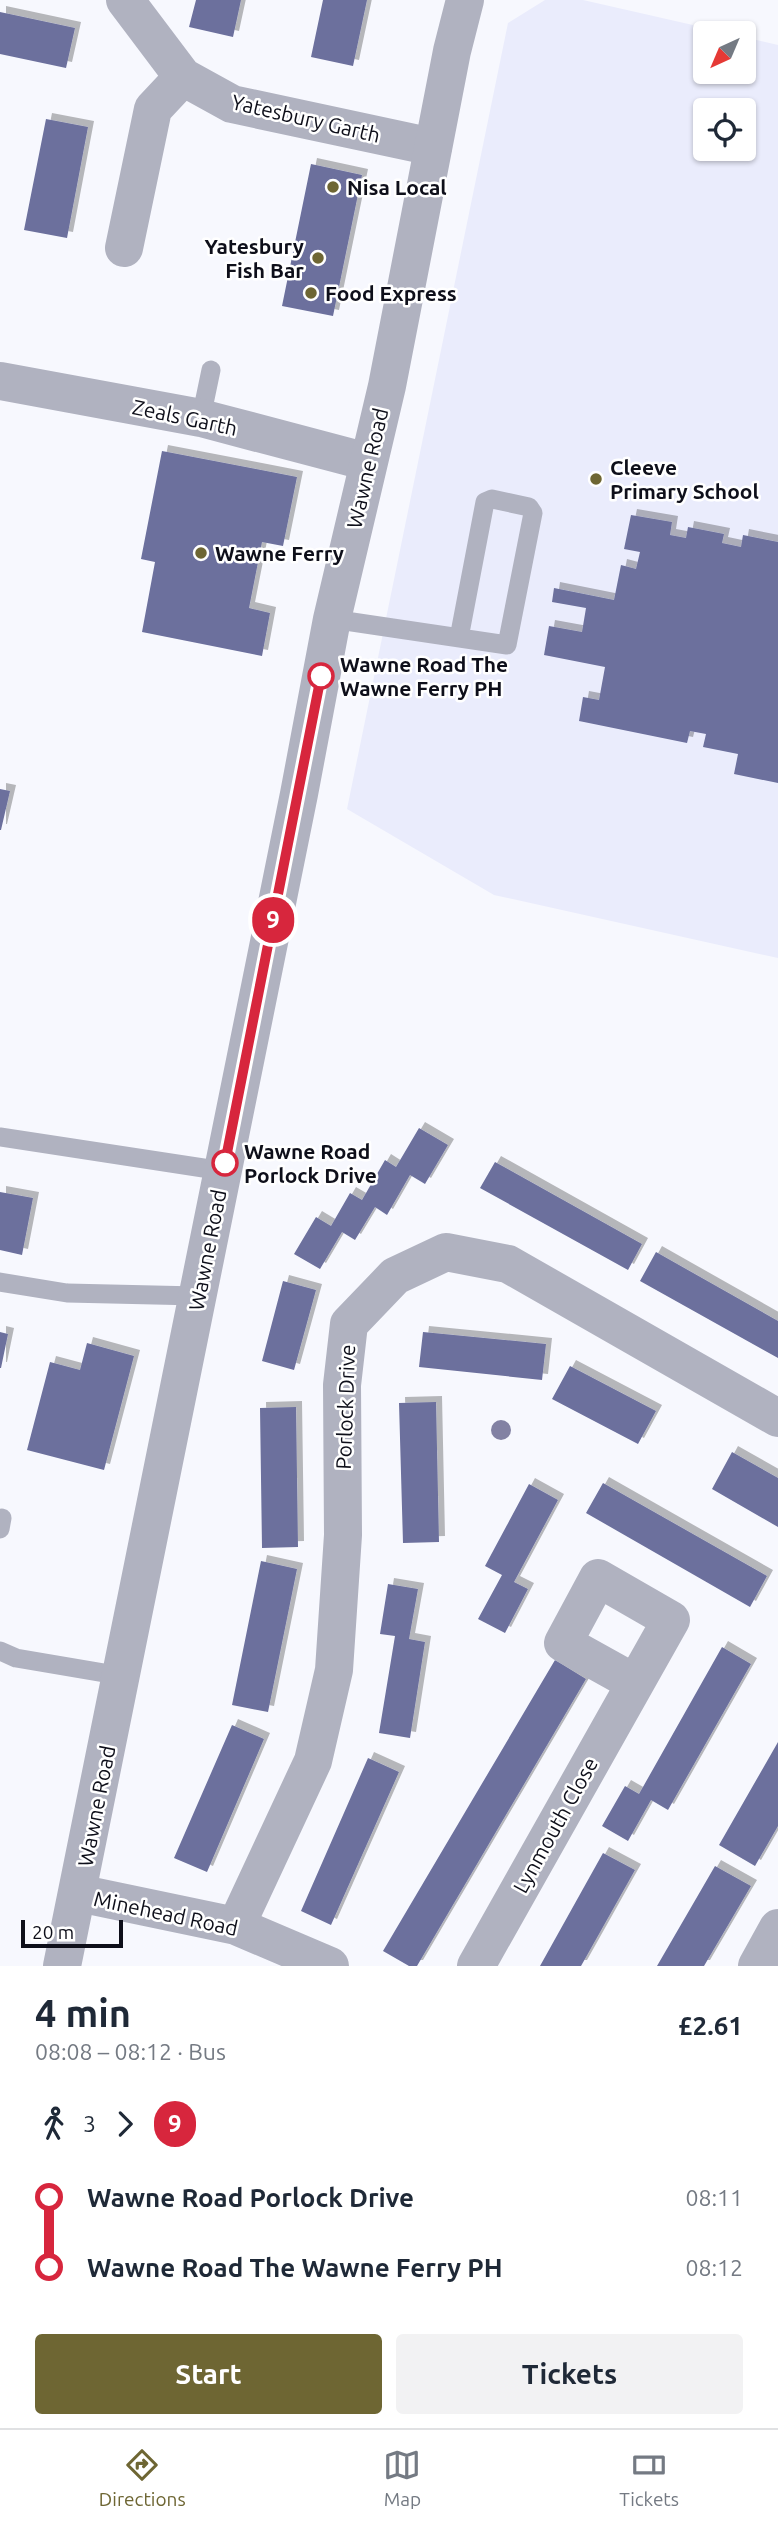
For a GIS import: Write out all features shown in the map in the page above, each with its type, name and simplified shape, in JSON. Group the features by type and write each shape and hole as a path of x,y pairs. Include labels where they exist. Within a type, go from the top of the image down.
{"street":[{"name":"Yatesbury Garth","path":"125,0 183,78 232,104 433,147"},
{"name":"Wawne Road","path":"62,1966 332,619 387,386 452,51 465,0"},
{"path":"124,248 153,109 183,78"},
{"name":"Zeals Garth","path":"0,382 201,418 368,462"},
{"name":"Porlock Drive","path":"236,1926 313,1761 334,1671 343,1535 342,1385 349,1324 395,1276 446,1252 508,1264 778,1418"},
{"name":"Lynmouth Close","path":"476,1966 635,1683"},
{"name":"Minehead Road","path":"78,1893 236,1926 330,1966"},
{"path":"757,1966 778,1928"}],"lane":[{"path":"201,418 211,370"},
{"path":"332,619 459,638 507,645 533,513 529,507 492,499 485,502 459,638"},
{"path":"0,1137 223,1171"},
{"path":"0,1282 67,1293 198,1296"},
{"path":"0,1651 16,1658 122,1676"}],"shaded area":[{"name":"Cleeve Primary School","path":"545,0 583,0 693,25 693,84 756,84 756,40 778,45 778,958 494,895 347,809 508,23"}],"building":[{"path":"196,0 241,0 233,37 189,27"},
{"path":"323,0 367,0 353,66 311,57"},
{"path":"0,12 75,28 66,68 0,54"},
{"path":"46,119 88,127 67,238 24,230"},
{"path":"311,164 362,175 333,316 282,306"},
{"name":"Wawne Ferry","path":"162,451 297,477 283,546 262,542 249,608 270,613 262,656 142,632 155,562 141,559"},
{"path":"631,515 672,522 670,535 686,538 688,527 724,534 722,543 741,547 743,535 778,542 778,783 734,774 738,754 703,747 706,734 690,731 687,743 579,721 583,697 599,700 605,667 544,655 549,626 582,632 586,608 552,602 554,588 614,600 621,565 636,569 640,552 624,549"},
{"path":"0,789 10,791 1,830 0,830"},
{"path":"419,1128 448,1145 425,1184 410,1175 387,1215 375,1207 355,1240 342,1232 320,1269 294,1254 316,1217 331,1226 350,1193 362,1200 385,1160 396,1167"},
{"path":"495,1162 642,1244 628,1270 480,1188"},
{"path":"0,1192 33,1198 22,1255 0,1250"},
{"path":"656,1252 778,1321 778,1358 640,1281"},
{"path":"283,1281 316,1290 294,1370 262,1361"},
{"path":"0,1332 8,1334 1,1368 0,1368"},
{"path":"423,1332 546,1344 542,1380 419,1367"},
{"path":"87,1343 134,1356 104,1470 27,1450 50,1362 80,1370"},
{"path":"570,1366 656,1411 638,1444 552,1399"},
{"path":"436,1402 439,1542 403,1543 399,1403"},
{"path":"296,1407 298,1547 262,1548 260,1408"},
{"path":"732,1452 778,1478 778,1527 712,1489"},
{"path":"603,1483 767,1576 750,1607 586,1513"},
{"path":"529,1484 558,1500 514,1582 528,1589 505,1633 478,1619 502,1575 485,1566"},
{"path":"261,1561 297,1569 268,1712 232,1705"},
{"path":"388,1584 418,1589 409,1639 425,1642 410,1738 379,1733 395,1636 380,1634"},
{"path":"722,1647 751,1664 668,1810 651,1800 628,1841 602,1826 625,1786 639,1794"},
{"path":"555,1660 586,1679 417,1966 409,1966 383,1951"},
{"path":"232,1725 264,1739 207,1872 174,1858"},
{"path":"778,1742 778,1826 755,1866 719,1845"},
{"path":"368,1758 399,1772 331,1925 301,1911"},
{"path":"603,1853 635,1870 581,1966 540,1966"},
{"path":"715,1866 751,1886 704,1966 657,1966"}],"bus line":[{"name":"9","path":"225,1163 321,676"}],"place":[{"name":"Nisa Local","path":"333,187"},
{"name":"Yatesbury Fish Bar","path":"318,258"},
{"name":"Food Express","path":"311,293"},
{"name":"Cleeve Primary School","path":"596,479"},
{"name":"Wawne Ferry","path":"201,553"},
{"name":"Wawne Road The Wawne Ferry PH","path":"321,676"},
{"name":"Wawne Road Porlock Drive","path":"225,1163"}]}
